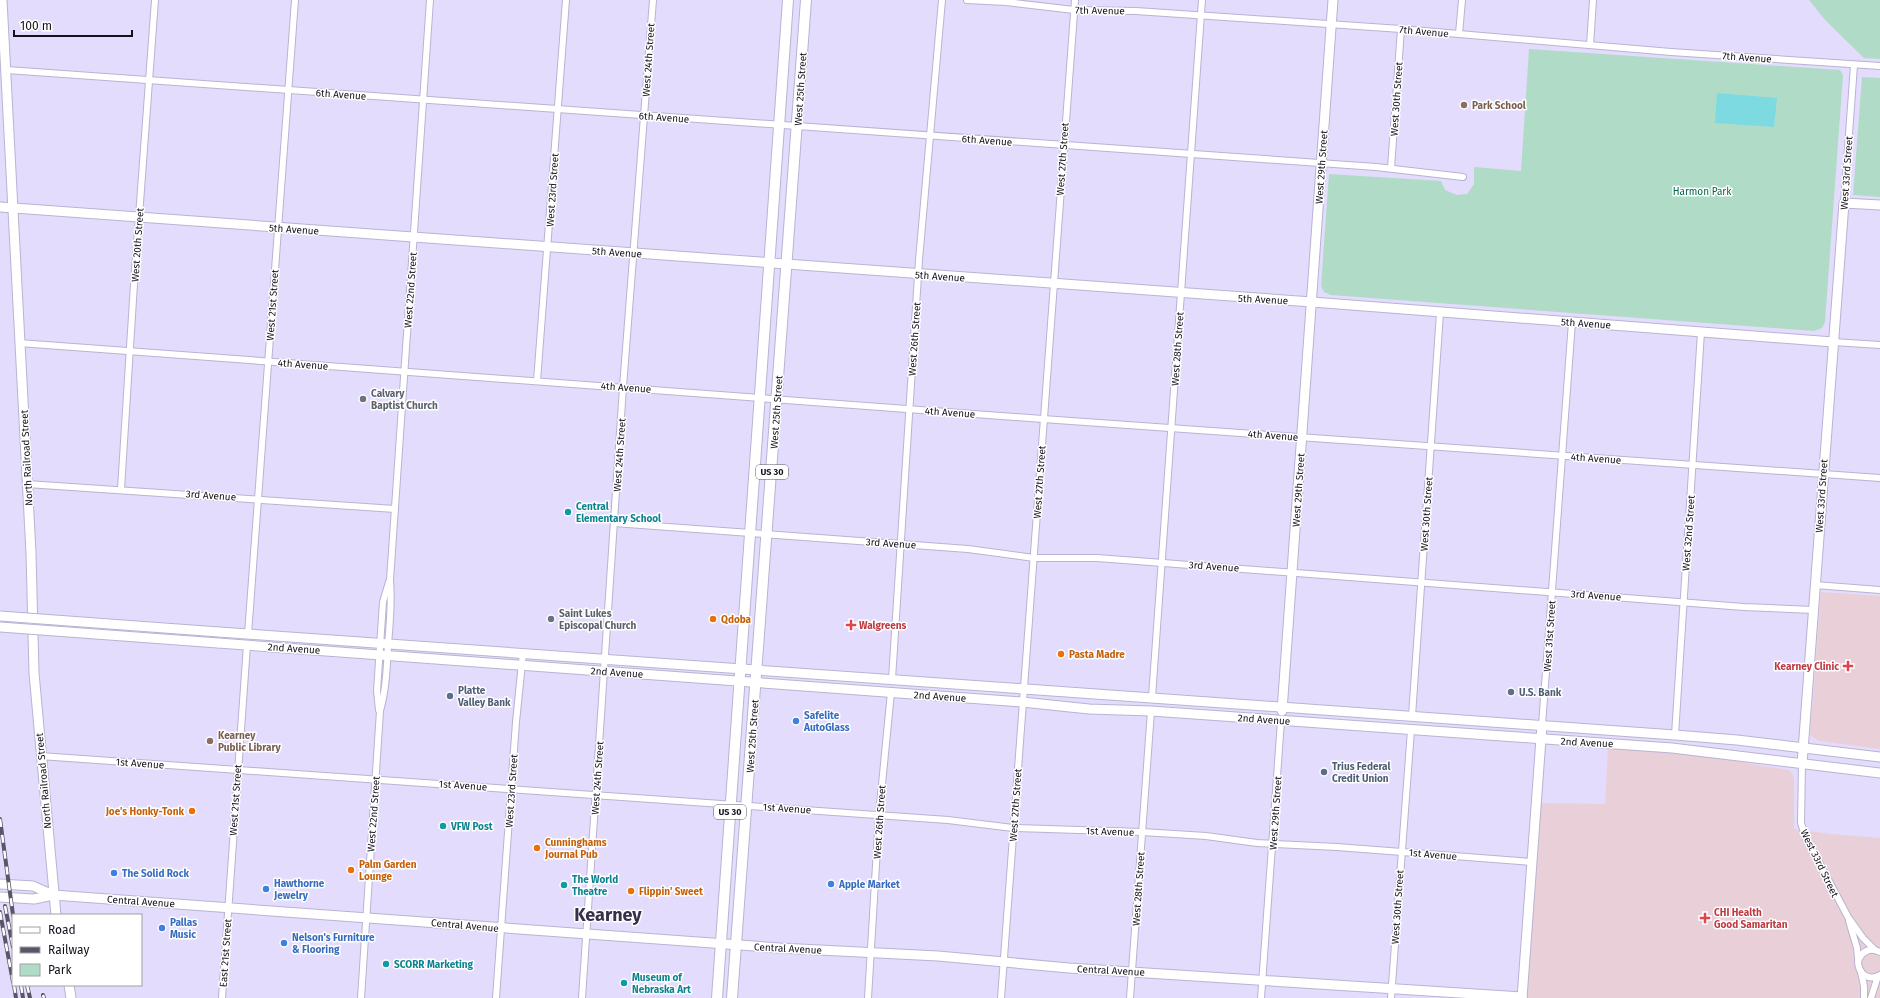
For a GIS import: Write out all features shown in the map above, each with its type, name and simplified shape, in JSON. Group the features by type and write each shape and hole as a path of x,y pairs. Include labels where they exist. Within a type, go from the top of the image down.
{"main road":[{"name":"West 25th Street","path":"721,944 788,0"},
{"name":"West 25th Street","path":"736,944 806,0"},
{"name":"US 30","path":"717,998 721,944"},
{"name":"US 30","path":"732,998 736,944"}],"street":[{"name":"North Railroad Street","path":"2,0 7,70 19,343 31,553 34,673 40,756 56,914"},
{"name":"West 20th Street","path":"121,489 155,0"},
{"name":"West 21st Street","path":"248,634 295,0"},
{"name":"West 22nd Street","path":"361,998 380,711 377,691 384,654 384,643 391,600 390,580 430,0"},
{"name":"West 23rd Street","path":"536,381 548,247 566,0"},
{"name":"West 24th Street","path":"582,998 623,387 653,0"},
{"name":"West 26th Street","path":"892,679 918,274 942,0"},
{"name":"7th Avenue","path":"967,0 1006,2 1074,10 1136,11 1331,26 1401,29 1590,45 1880,66"},
{"name":"West 27th Street","path":"1001,998 1075,0"},
{"name":"West 28th Street","path":"1152,697 1202,0"},
{"name":"West 29th Street","path":"1262,998 1333,0"},
{"path":"1459,34 1462,0"},
{"path":"1590,45 1593,0"},
{"name":"West 30th Street","path":"1391,168 1401,29"},
{"name":"West 33rd Street","path":"1854,65 1803,748 1801,823 1806,838 1848,918 1863,938 1878,951"},
{"name":"6th Avenue","path":"7,70 1391,168 1463,177"},
{"path":"1844,203 1880,205"},
{"name":"5th Avenue","path":"0,207 1181,294 1312,302 1440,313 1880,345"},
{"name":"West 30th Street","path":"1412,716 1440,313"},
{"name":"West 31st Street","path":"1522,998 1572,322"},
{"name":"West 32nd Street","path":"1675,735 1701,332"},
{"name":"4th Avenue","path":"19,343 777,398 1043,419 1880,478"},
{"name":"3rd Avenue","path":"27,484 258,498 395,509"},
{"name":"3rd Avenue","path":"614,523 968,549 1034,558 1097,558 1683,602 1813,610"},
{"path":"1815,585 1880,590"},
{"name":"2nd Avenue","path":"0,616 1542,725 1737,740 1880,757"},
{"name":"2nd Avenue","path":"0,627 384,654 1089,708 1151,711 1541,740 1672,748 1735,754 1802,764 1880,773"},
{"name":"West 21st Street","path":"227,908 247,645"},
{"name":"West 23rd Street","path":"496,998 511,788 523,653"},
{"name":"West 26th Street","path":"868,998 879,815 891,692"},
{"name":"West 28th Street","path":"1130,998 1151,711"},
{"name":"West 30th Street","path":"1391,993 1411,730"},
{"name":"1st Avenue","path":"40,756 747,805 948,820 1013,828 1142,832 1206,836 1272,844 1337,846 1532,862"},
{"name":"Central Avenue","path":"0,884 39,887 53,894 227,908 721,944 871,952 1003,963 1263,980 1391,993 1522,998"},
{"name":"Central Avenue","path":"0,897 39,899 53,894"},
{"name":"East 21st Street","path":"222,998 227,908"},
{"name":"West 33rd Street","path":"1848,918 1857,948 1858,961 1864,986 1864,998"},
{"path":"1858,961 1864,952 1878,951"},
{"path":"1861,972 1871,978 1879,975"},
{"path":"1871,998 1879,975"},
{"path":"69,986 71,998"}],"shaded area":[{"path":"1717,93 1777,98 1774,127 1715,123"},
{"name":"Kearney Clinic","path":"1821,592 1880,596 1880,749 1819,741 1810,735"},
{"name":"CHI Health Good Samaritan","path":"1608,748 1711,755 1756,765 1790,770 1794,777 1794,829 1880,838 1880,998 1526,998 1537,803 1605,804"}],"green space":[{"path":"1809,0 1880,0 1880,59 1864,58 1826,21"},
{"name":"Harmon Park","path":"1529,49 1840,70 1843,75 1825,322 1822,328 1814,331 1331,295 1324,292 1321,286 1329,174 1441,181 1445,190 1457,195 1467,194 1474,184 1474,167 1521,171"},
{"path":"1862,77 1880,78 1880,197 1853,195"}],"railway":[{"path":"0,819 13,914"},
{"path":"5,906 12,942"},
{"path":"0,912 12,977"},
{"path":"14,986 16,998"},
{"path":"21,986 23,998"},
{"path":"27,986 30,998"}],"place":[{"name":"Park School","path":"1464,105"},
{"name":"Calvary Baptist Church","path":"363,399"},
{"name":"Central Elementary School","path":"568,512"},
{"name":"Saint Lukes Episcopal Church","path":"551,619"},
{"name":"Qdoba","path":"713,619"},
{"name":"Walgreens","path":"851,625"},
{"name":"Pasta Madre","path":"1061,654"},
{"name":"Kearney Clinic","path":"1848,666"},
{"name":"U.S. Bank","path":"1511,692"},
{"name":"Platte Valley Bank","path":"450,696"},
{"name":"Safelite AutoGlass","path":"796,721"},
{"name":"Kearney Public Library","path":"210,741"},
{"name":"Trius Federal Credit Union","path":"1324,772"},
{"name":"Joe's Honky-Tonk","path":"192,811"},
{"name":"VFW Post","path":"443,826"},
{"name":"Cunninghams Journal Pub","path":"537,848"},
{"name":"Palm Garden Lounge","path":"351,870"},
{"name":"The Solid Rock","path":"114,873"},
{"name":"Apple Market","path":"831,884"},
{"name":"The World Theatre","path":"564,885"},
{"name":"Hawthorne Jewelry","path":"266,889"},
{"name":"Flippin' Sweet","path":"631,891"},
{"name":"CHI Health Good Samaritan","path":"1705,918"},
{"name":"Pallas Music","path":"162,928"},
{"name":"Nelson's Furniture & Flooring","path":"284,943"},
{"name":"SCORR Marketing","path":"386,964"},
{"name":"Museum of Nebraska Art","path":"624,983"}],"district":[{"name":"Kearney","path":"608,915"}]}
